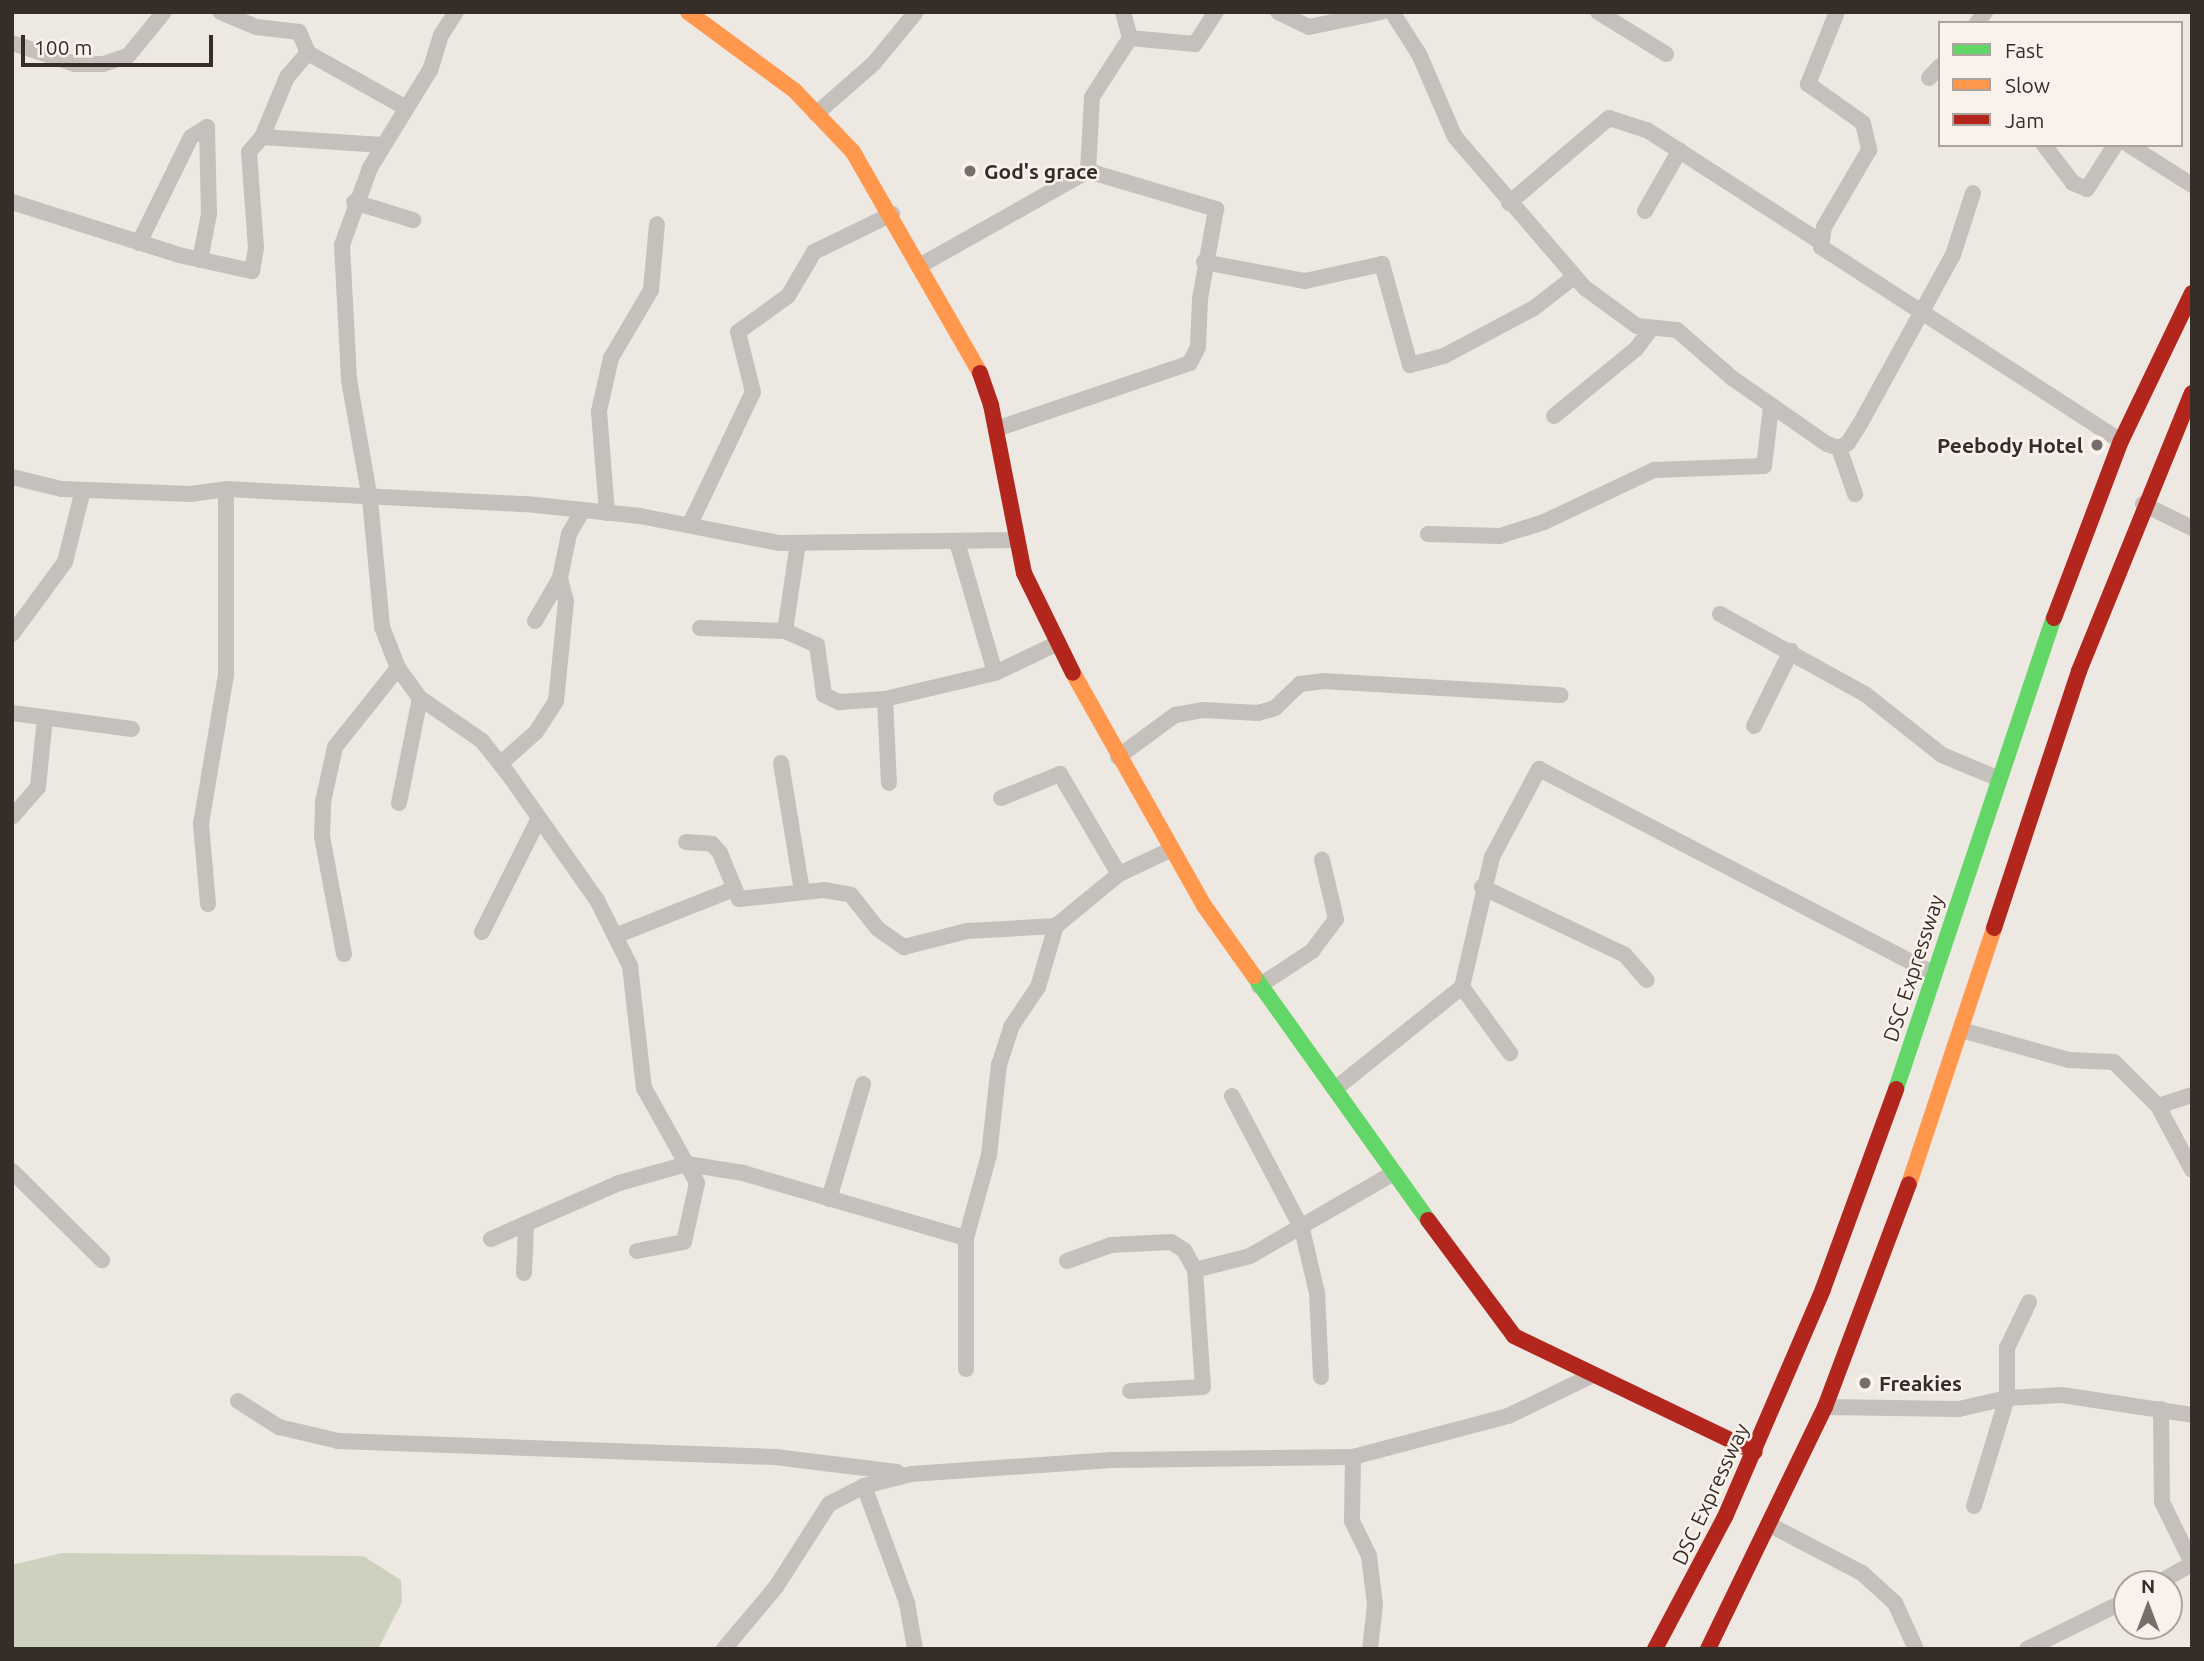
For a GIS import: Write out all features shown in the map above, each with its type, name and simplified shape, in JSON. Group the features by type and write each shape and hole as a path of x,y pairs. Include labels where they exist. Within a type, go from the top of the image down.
{"main road":[{"path":"688,12 767,66 816,114 853,152 892,214 977,366 996,429 1024,573 1056,644 1118,757 1170,850 1259,986 1514,1336 1549,1358 1593,1375 1755,1452"},
{"name":"DSC Expressway","path":"1656,1649 1755,1452 1867,1174 1997,778 2122,442 2192,293"},
{"path":"1708,1649 1825,1407 1897,1222 2060,727 2143,504 2192,393"}],"street":[{"path":"12,43 75,64 103,64 128,56 164,12"},
{"path":"220,12 256,27 299,32 308,53 406,108"},
{"path":"456,12 406,108 382,145 354,202 342,245 342,312 370,499 382,627 398,668 420,698 482,741 500,764 597,900 630,966 644,1088 663,1131 697,1183 684,1242 637,1251"},
{"path":"816,114 874,63 916,12"},
{"path":"1088,171 1092,97 1130,38 1123,12"},
{"path":"1130,38 1195,44 1216,12"},
{"path":"1278,12 1309,27 1381,12"},
{"path":"1392,12 1423,62 1455,138 1574,277 1637,326 1677,330 1771,407 1839,448 1855,494"},
{"path":"1598,12 1666,54"},
{"path":"1818,240 1869,150 1863,122 1808,84 1837,12"},
{"path":"12,202 139,243 252,271 256,248 249,152 262,137 287,77 308,53"},
{"path":"1509,203 1609,118 1647,130 1818,240 1919,314 2122,442"},
{"path":"139,243 191,137 207,127 209,214 200,260"},
{"path":"262,137 382,145"},
{"path":"2046,147 2073,183 2087,190 2114,147"},
{"path":"2132,147 2192,185"},
{"path":"1646,211 1680,150"},
{"path":"921,265 1088,171 1216,209 1205,262 1198,347 1190,363 996,429"},
{"path":"1839,448 1854,433 1954,255 1973,193"},
{"path":"354,202 413,220"},
{"path":"690,524 753,392 738,332 788,296 814,252 892,214"},
{"path":"607,513 599,411 611,358 651,290 657,224"},
{"path":"1205,262 1305,281 1382,264 1410,365 1444,356 1512,320 1574,277"},
{"path":"1554,416 1636,349 1651,329"},
{"path":"1428,534 1500,536 1545,522 1654,470 1764,466 1771,407"},
{"path":"12,477 83,490 191,494 226,489 370,499 526,505 690,524 798,543 1017,540"},
{"path":"208,904 201,835 226,674 226,489"},
{"path":"12,634 65,562 83,490"},
{"path":"2143,504 2192,528"},
{"path":"535,621 560,578 569,534 581,513"},
{"path":"957,542 995,673"},
{"path":"785,631 798,543"},
{"path":"500,764 536,732 556,701 566,601 560,578"},
{"path":"1720,614 1865,694 1942,755 1997,778"},
{"path":"700,628 785,631 817,645 824,695 829,699 885,699 995,673 1056,644"},
{"path":"1754,726 1791,651"},
{"path":"344,954 322,836 323,802 335,747 398,668"},
{"path":"1118,757 1175,715 1203,710 1258,713 1275,708 1300,684 1323,681 1561,695"},
{"path":"399,803 420,698"},
{"path":"885,699 888,783"},
{"path":"12,713 132,729"},
{"path":"13,817 38,787 45,718"},
{"path":"781,763 802,891"},
{"path":"1335,1089 1462,987 1482,887 1505,825 1539,769 1934,974"},
{"path":"1001,799 1060,774 1119,874"},
{"path":"12,797 13,817"},
{"path":"482,932 539,818"},
{"path":"686,842 712,845 720,853 731,891 739,899 802,891 851,895 892,943 904,947 968,931 1056,926"},
{"path":"966,1369 966,1238 989,1155 1004,1041 1038,987 1056,926 1119,874 1170,850"},
{"path":"1259,986 1312,951 1336,919 1322,860"},
{"path":"1482,887 1625,955 1647,980"},
{"path":"615,936 731,891"},
{"path":"1462,987 1510,1053"},
{"path":"1961,1030 2068,1060 2114,1062 2158,1106 2192,1170"},
{"path":"829,1199 863,1084"},
{"path":"2158,1106 2192,1095"},
{"path":"1232,1096 1302,1229 1317,1293 1321,1377"},
{"path":"491,1239 619,1183 687,1164 829,1199 966,1238"},
{"path":"12,1171 102,1260"},
{"path":"1195,1270 1250,1256 1302,1229 1394,1173"},
{"path":"524,1273 526,1225"},
{"path":"1067,1261 1111,1245 1171,1242 1184,1250 1195,1270 1203,1387 1130,1391"},
{"path":"1974,1506 2007,1398 2007,1348 2029,1302"},
{"path":"724,1649 776,1587 829,1504 864,1486 911,1474 1112,1460 1353,1457 1508,1416 1593,1375"},
{"path":"1825,1407 1959,1409 2007,1398 2062,1395 2161,1409 2190,1410"},
{"path":"238,1401 279,1427 338,1441 775,1457 911,1474"},
{"path":"2161,1409 2162,1502 2192,1563"},
{"path":"1353,1457 1352,1521 1369,1556 1375,1605 1370,1649"},
{"path":"864,1486 907,1603 915,1649"},
{"path":"1770,1525 1862,1573 1895,1603 1916,1649"},
{"path":"2027,1649 2113,1607"}],"green space":[{"path":"62,1553 363,1556 401,1580 402,1602 378,1649 12,1649 12,1565"}],"traffic: fast":[{"path":"1896,1089 2054,618"},
{"path":"1254,976 1428,1220"}],"traffic: slow":[{"path":"688,12 795,91 853,152 980,373"},
{"path":"1073,673 1205,907 1254,976"},
{"path":"1909,1184 1994,928"}],"traffic: jam":[{"path":"2054,618 2121,441 2192,293"},
{"path":"980,373 991,405 1024,573 1073,673"},
{"path":"1994,928 2079,671 2192,393"},
{"path":"1655,1649 1725,1517 1823,1289 1896,1089"},
{"path":"1708,1649 1825,1407 1909,1184"},
{"path":"1428,1220 1514,1336 1755,1452"}],"place":[{"name":"God's grace","path":"970,171"},
{"name":"Peebody Hotel","path":"2097,445"},
{"name":"Freakies","path":"1865,1383"}]}
